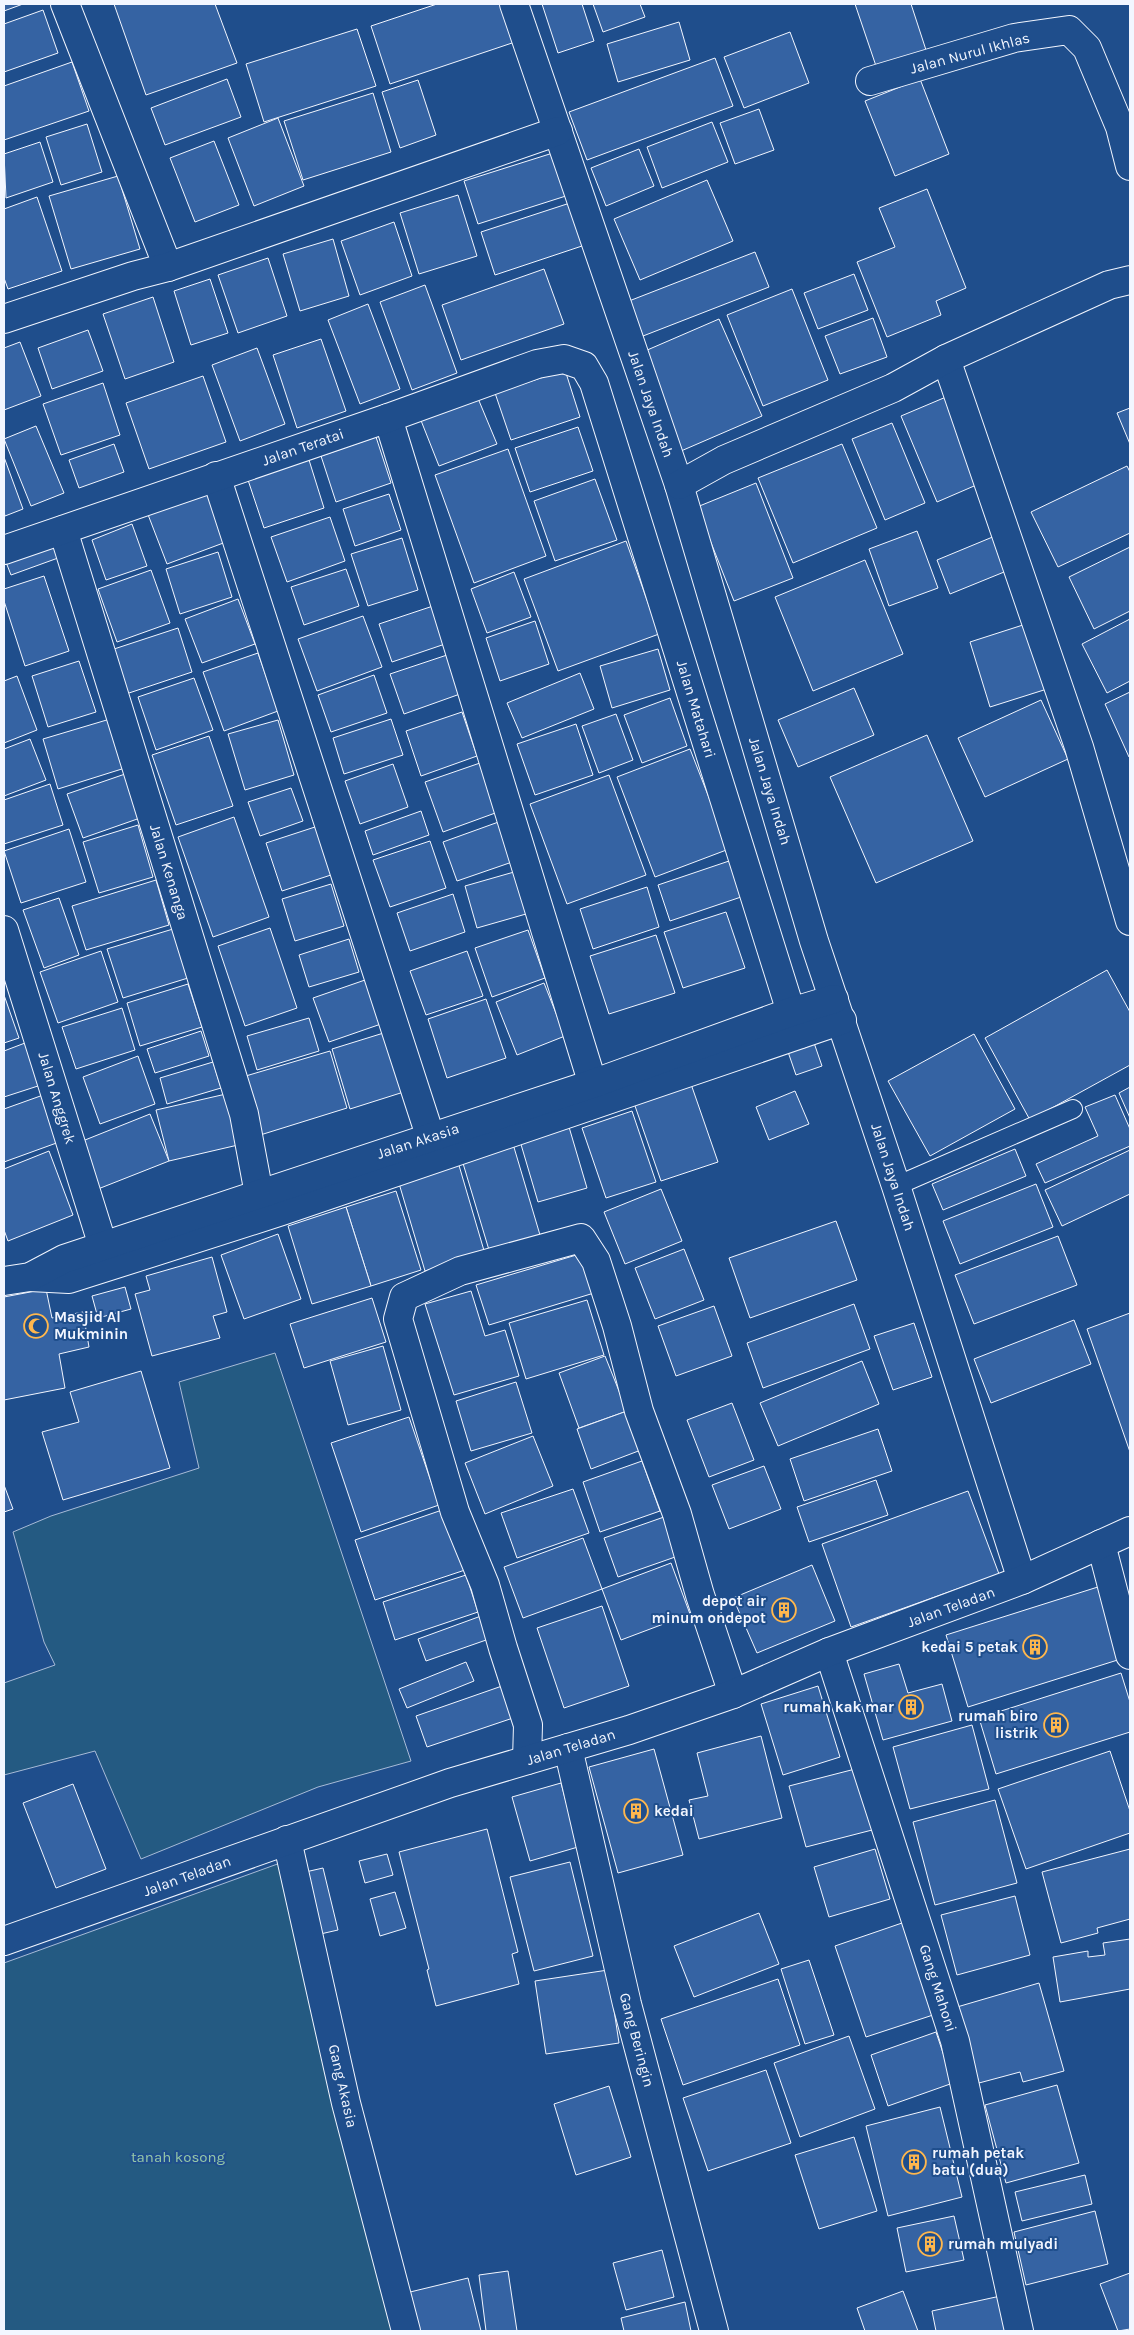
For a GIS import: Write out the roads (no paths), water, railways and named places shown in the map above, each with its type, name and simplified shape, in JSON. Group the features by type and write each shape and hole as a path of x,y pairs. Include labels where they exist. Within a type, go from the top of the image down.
{"street":[{"path":"65,4 168,267"},
{"name":"Jalan Jaya Indah","path":"514,4 679,485 811,932 896,1186 1022,1580"},
{"name":"Jalan Nurul Ikhlas","path":"870,81 1014,38 1069,30 1087,48 1120,127 1130,166"},
{"path":"4,319 133,276 168,267 558,131"},
{"path":"679,485 724,460 893,388 946,358 1109,285 1130,280"},
{"path":"946,358 1078,747 1130,921"},
{"name":"Jalan Teratai","path":"4,550 388,418 537,364 564,359 584,366 594,383"},
{"name":"Jalan Matahari","path":"594,383 795,1023"},
{"path":"388,418 596,1093"},
{"path":"216,476 433,1147"},
{"name":"Jalan Kenanga","path":"63,530 241,1104 263,1205"},
{"name":"Jalan Anggrek","path":"4,930 106,1256"},
{"name":"Jalan Akasia","path":"17,1279 69,1279 106,1256 263,1205 838,1010"},
{"path":"527,1760 528,1725 485,1585 455,1512 398,1319 404,1297 460,1271 581,1238 596,1261 640,1410 677,1514 700,1595 732,1694"},
{"name":"Jalan Akasia","path":"17,1279 64,1259 106,1256"},
{"name":"Jalan Teladan","path":"4,1941 450,1783 629,1730 732,1694 829,1652 1022,1580 1130,1531"},
{"path":"1101,1544 1130,1656"},
{"name":"Gang Mahoni","path":"829,1652 955,2041 1019,2331"},
{"name":"Gang Beringin","path":"568,1748 627,2004 714,2331"},
{"name":"Gang Akasia","path":"287,1840 346,2103 406,2331"}],"lane":[{"path":"896,1186 1073,1109"}],"place":[{"name":"Masjid Al Mukminin","path":"36,1326"},
{"name":"depot air minum ondepot","path":"784,1610"},
{"name":"kedai 5 petak","path":"1035,1647"},
{"name":"rumah kak mar","path":"911,1707"},
{"name":"rumah biro listrik","path":"1056,1725"},
{"name":"kedai","path":"636,1811"},
{"name":"rumah petak batu (dua)","path":"914,2162"},
{"name":"rumah mulyadi","path":"930,2244"}],"park label":[{"name":"tanah kosong","path":"178,2157"}]}
